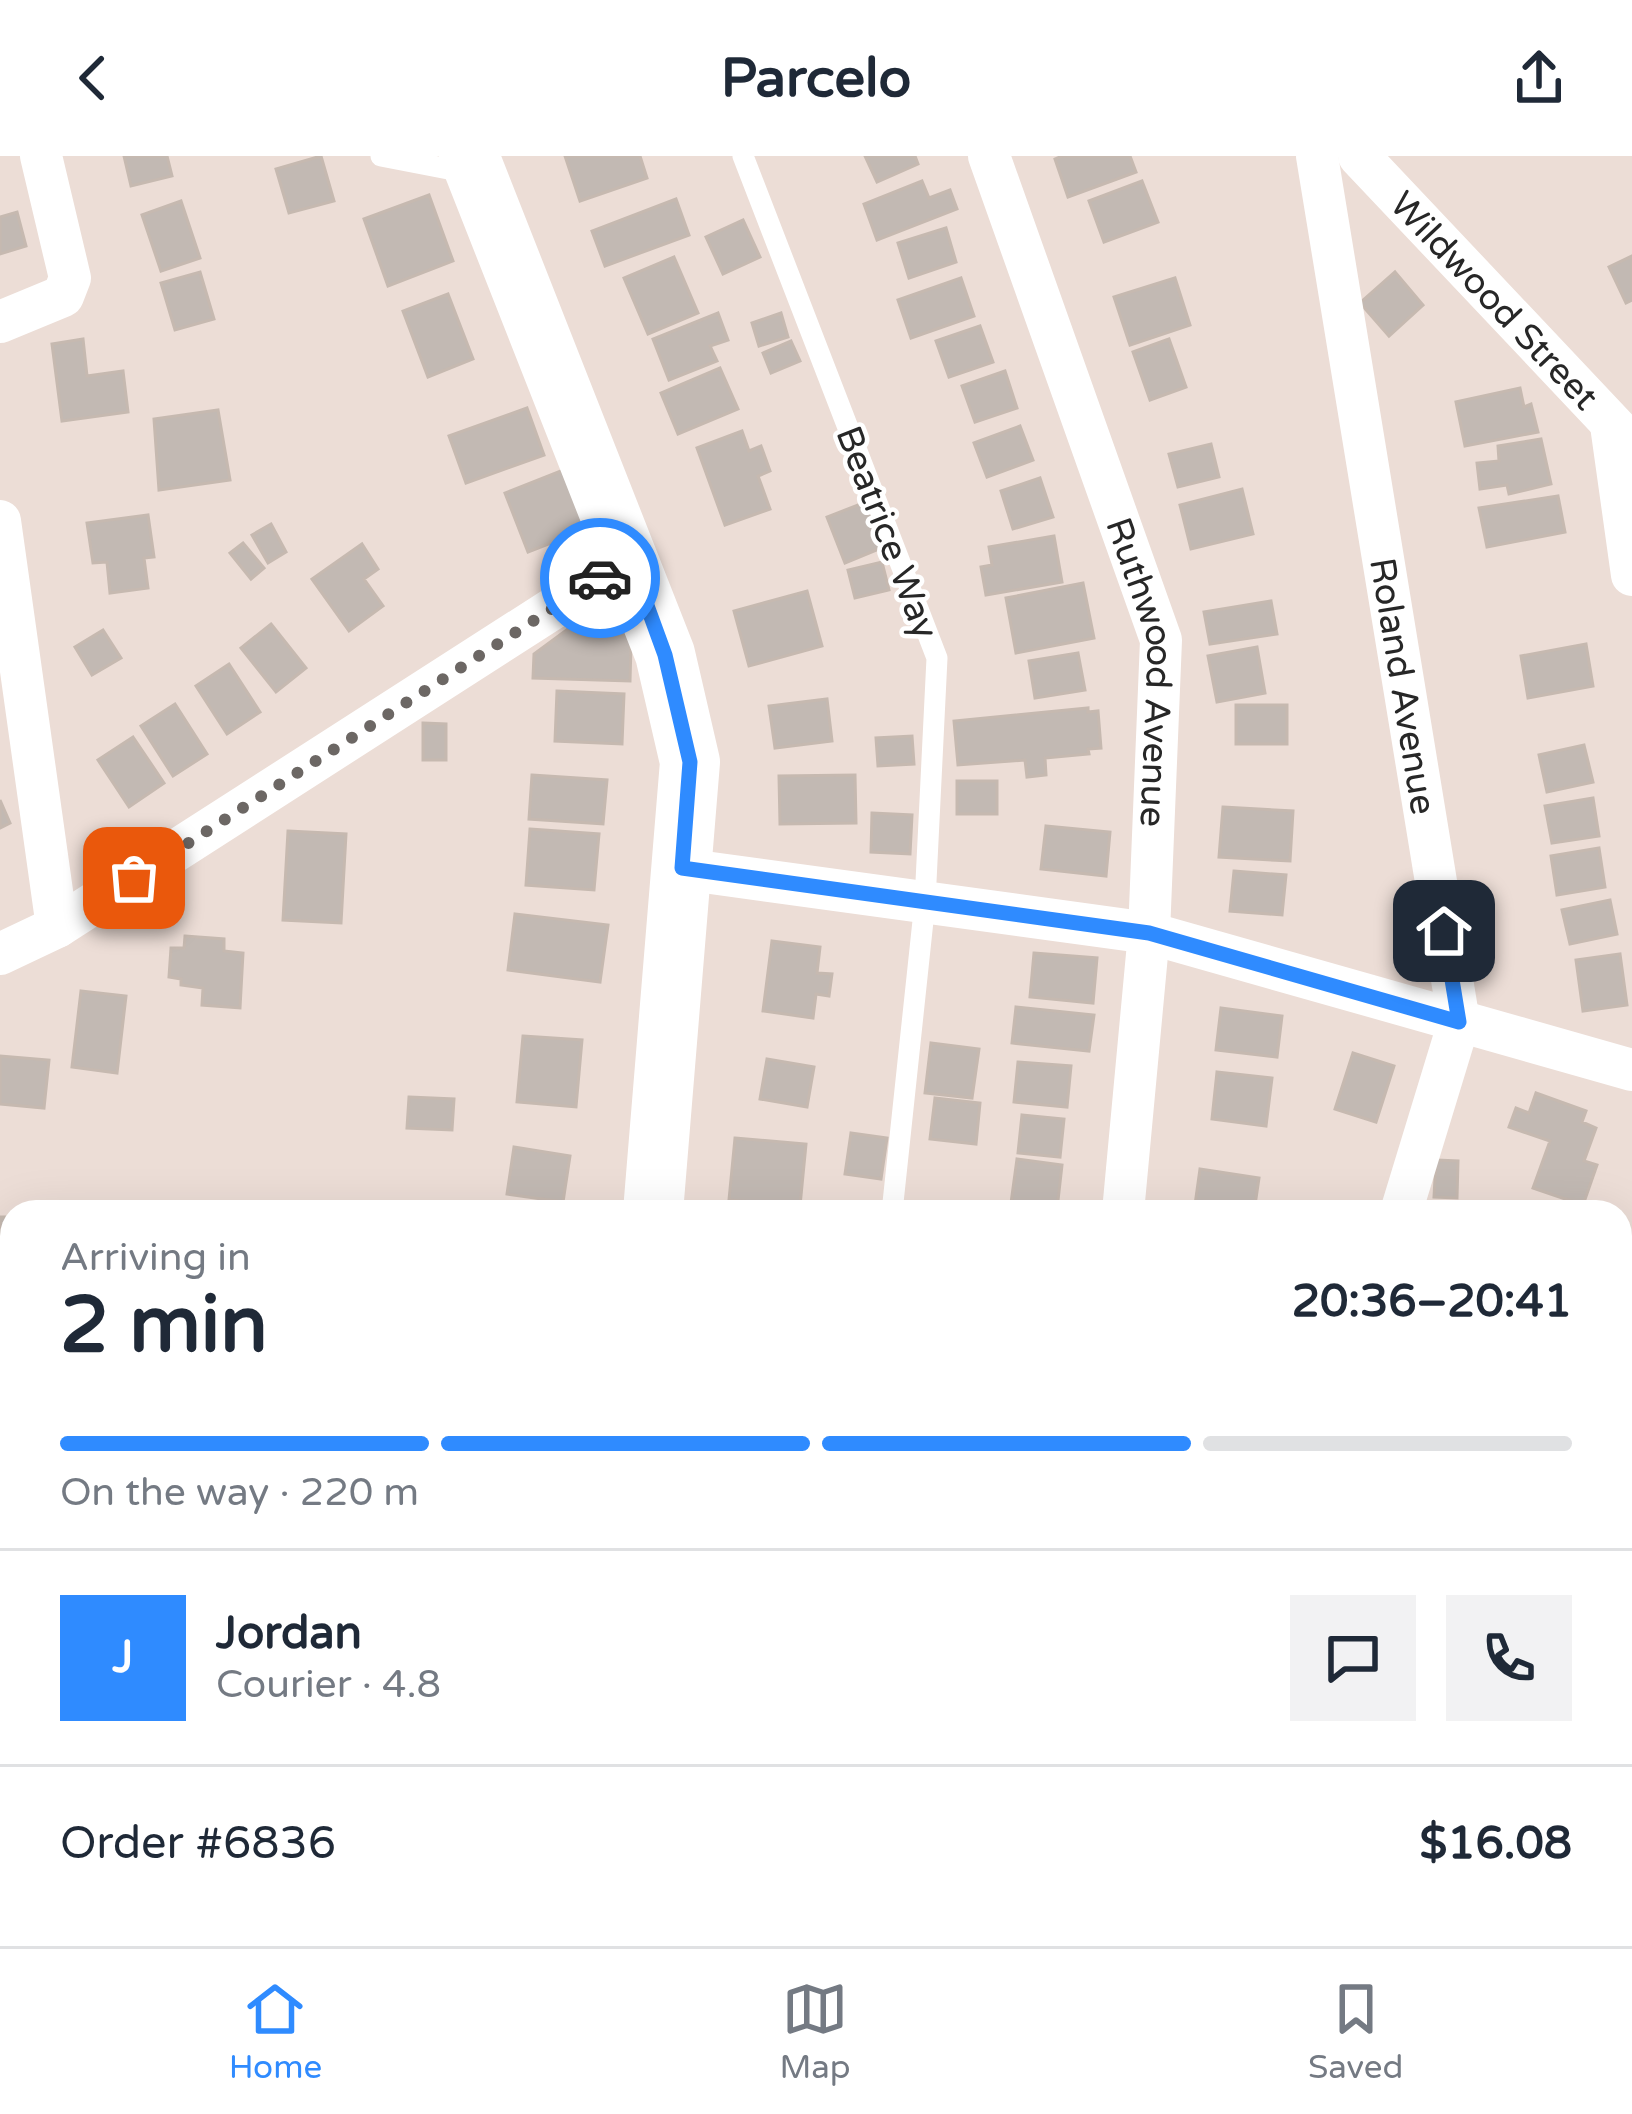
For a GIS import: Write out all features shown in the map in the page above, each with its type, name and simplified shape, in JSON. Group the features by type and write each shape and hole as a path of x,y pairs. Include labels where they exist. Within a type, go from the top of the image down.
{"street":[{"path":"0,322 63,296 70,278 41,156"},
{"name":"Ruthwood Avenue","path":"989,156 1161,640 1149,933 1124,1200"},
{"name":"Roland Avenue","path":"1317,156 1459,1022 1405,1200"},
{"name":"Wildwood Street","path":"1360,156 1622,435"},
{"path":"472,165 630,559 665,655 690,762 654,1200"},
{"path":"1622,435 1632,574"},
{"path":"0,521 57,927"},
{"path":"0,954 57,927 630,559"},
{"path":"682,868 1149,933 1632,1070"}],"lane":[{"path":"381,156 472,165"},
{"name":"Beatrice Way","path":"743,156 937,658 925,902 893,1200"}],"building":[{"path":"124,156 167,156 172,176 131,186"},
{"path":"321,156 334,201 289,213 276,169"},
{"path":"565,156 640,156 647,178 580,201"},
{"path":"865,156 915,156 918,164 877,182"},
{"path":"1130,156 1136,172 1068,197 1055,159"},
{"path":"922,181 929,198 950,190 957,209 877,240 864,204"},
{"path":"1142,181 1158,222 1104,242 1089,201"},
{"path":"429,195 453,261 388,286 364,219"},
{"path":"676,199 689,235 605,266 592,231"},
{"path":"181,201 200,258 161,271 142,215"},
{"path":"17,212 26,246 0,254 0,217"},
{"path":"743,220 760,257 723,274 706,237"},
{"path":"946,228 956,262 909,278 898,243"},
{"path":"1632,256 1632,300 1626,303 1609,267"},
{"path":"674,257 698,313 648,334 624,278"},
{"path":"200,272 214,319 175,330 161,283"},
{"path":"1395,272 1423,305 1389,336 1360,303"},
{"path":"961,278 974,316 911,338 898,300"},
{"path":"1175,278 1190,325 1130,345 1114,297"},
{"path":"448,294 473,359 428,377 403,311"},
{"path":"718,313 728,340 710,346 717,361 669,380 653,339"},
{"path":"781,313 788,337 759,346 752,323"},
{"path":"980,326 993,362 949,377 936,341"},
{"path":"83,339 87,376 123,371 128,412 62,421 52,344"},
{"path":"1169,339 1186,387 1150,400 1133,352"},
{"path":"791,341 800,361 771,373 763,353"},
{"path":"720,368 738,409 678,434 661,393"},
{"path":"1005,371 1017,408 975,422 962,386"},
{"path":"1520,388 1524,407 1531,404 1538,432 1465,446 1456,402"},
{"path":"527,408 544,455 466,483 449,436"},
{"path":"218,410 230,480 159,490 154,419"},
{"path":"1020,426 1033,460 987,477 974,443"},
{"path":"742,431 749,451 761,446 770,471 758,476 770,509 725,525 697,448"},
{"path":"1541,439 1551,484 1509,494 1507,485 1480,489 1477,463 1499,461 1498,446"},
{"path":"1211,444 1219,477 1178,487 1169,454"},
{"path":"563,470 597,525 528,552 505,493"},
{"path":"1040,478 1053,517 1013,529 1001,491"},
{"path":"1242,489 1253,534 1191,549 1180,505"},
{"path":"1558,496 1565,532 1487,547 1479,508"},
{"path":"866,502 884,547 845,563 827,517"},
{"path":"148,515 154,557 144,558 148,588 110,593 107,562 93,563 87,523"},
{"path":"271,524 286,552 268,563 252,535"},
{"path":"1054,536 1062,582 986,595 981,567 992,565 989,547"},
{"path":"243,543 264,568 251,579 230,553"},
{"path":"362,544 378,569 364,579 383,606 349,631 312,579"},
{"path":"882,562 889,590 855,598 848,570"},
{"path":"1083,583 1094,638 1016,653 1006,598"},
{"path":"807,591 822,646 749,666 734,611"},
{"path":"1271,601 1277,634 1210,644 1204,612"},
{"path":"595,609 632,610 630,681 533,678 534,654"},
{"path":"271,624 306,668 276,692 241,648"},
{"path":"103,630 121,658 92,675 75,647"},
{"path":"1586,644 1593,686 1528,698 1521,656"},
{"path":"1257,647 1265,693 1217,702 1208,656"},
{"path":"1078,653 1085,690 1035,698 1029,661"},
{"path":"229,664 260,712 227,734 196,686"},
{"path":"557,691 624,694 622,744 555,741"},
{"path":"827,699 832,741 775,748 769,706"},
{"path":"175,704 207,754 173,776 141,726"},
{"path":"1236,705 1287,705 1287,744 1236,744"},
{"path":"1088,708 1088,712 1098,711 1101,748 1088,749 1089,754 1045,758 1046,775 1027,777 1025,760 958,765 954,721"},
{"path":"423,723 446,724 446,760 423,760"},
{"path":"912,736 914,764 878,766 876,738"},
{"path":"133,737 164,783 129,807 98,760"},
{"path":"1584,745 1593,782 1547,792 1539,755"},
{"path":"532,775 607,780 603,824 529,819"},
{"path":"855,775 856,823 780,824 779,776"},
{"path":"957,781 997,781 997,814 957,814"},
{"path":"1593,798 1599,836 1552,843 1545,806"},
{"path":"0,800 10,823 0,828"},
{"path":"1223,807 1293,811 1290,861 1219,857"},
{"path":"872,813 912,815 910,854 871,852"},
{"path":"1046,826 1110,832 1106,876 1041,869"},
{"path":"530,829 599,834 594,890 526,885"},
{"path":"288,831 346,834 341,923 283,920"},
{"path":"1599,848 1605,887 1557,895 1551,856"},
{"path":"1234,871 1286,875 1282,915 1230,911"},
{"path":"1610,900 1617,934 1570,944 1562,910"},
{"path":"515,914 608,925 600,982 508,970"},
{"path":"185,936 224,939 224,951 243,953 240,1008 202,1005 203,988 181,985 181,979 169,977 171,948 184,948"},
{"path":"772,941 820,947 817,973 832,974 829,996 816,994 813,1018 763,1011"},
{"path":"1034,953 1097,958 1093,1003 1030,997"},
{"path":"1620,954 1627,1005 1583,1011 1576,960"},
{"path":"81,991 126,996 117,1073 72,1067"},
{"path":"1016,1007 1094,1015 1089,1051 1012,1043"},
{"path":"1221,1008 1282,1016 1277,1057 1216,1050"},
{"path":"523,1036 582,1040 576,1107 517,1102"},
{"path":"931,1043 979,1049 972,1098 925,1093"},
{"path":"1353,1053 1394,1066 1376,1122 1335,1109"},
{"path":"0,1056 49,1060 44,1108 0,1104"},
{"path":"767,1059 814,1067 807,1107 760,1099"},
{"path":"1018,1062 1071,1066 1067,1107 1014,1102"},
{"path":"1217,1072 1272,1078 1266,1126 1212,1119"},
{"path":"1536,1093 1586,1111 1582,1122 1596,1128 1584,1161 1597,1165 1585,1200 1568,1200 1533,1188 1550,1141 1509,1127 1516,1108 1529,1113"},
{"path":"409,1097 454,1099 452,1130 407,1128"},
{"path":"935,1098 980,1103 976,1144 930,1139"},
{"path":"1022,1115 1064,1119 1060,1157 1018,1153"},
{"path":"851,1133 887,1138 881,1179 845,1174"},
{"path":"735,1138 806,1144 801,1200 729,1200"},
{"path":"514,1147 570,1156 563,1200 507,1194"},
{"path":"1017,1159 1062,1165 1058,1200 1011,1200"},
{"path":"1436,1160 1458,1161 1457,1198 1434,1197"},
{"path":"1200,1169 1259,1178 1256,1200 1196,1200"}],"way so far":[{"path":"134,878 600,578"}],"route":[{"path":"600,578 630,559 665,655 690,762 682,868 1149,933 1459,1022 1444,931"}]}
